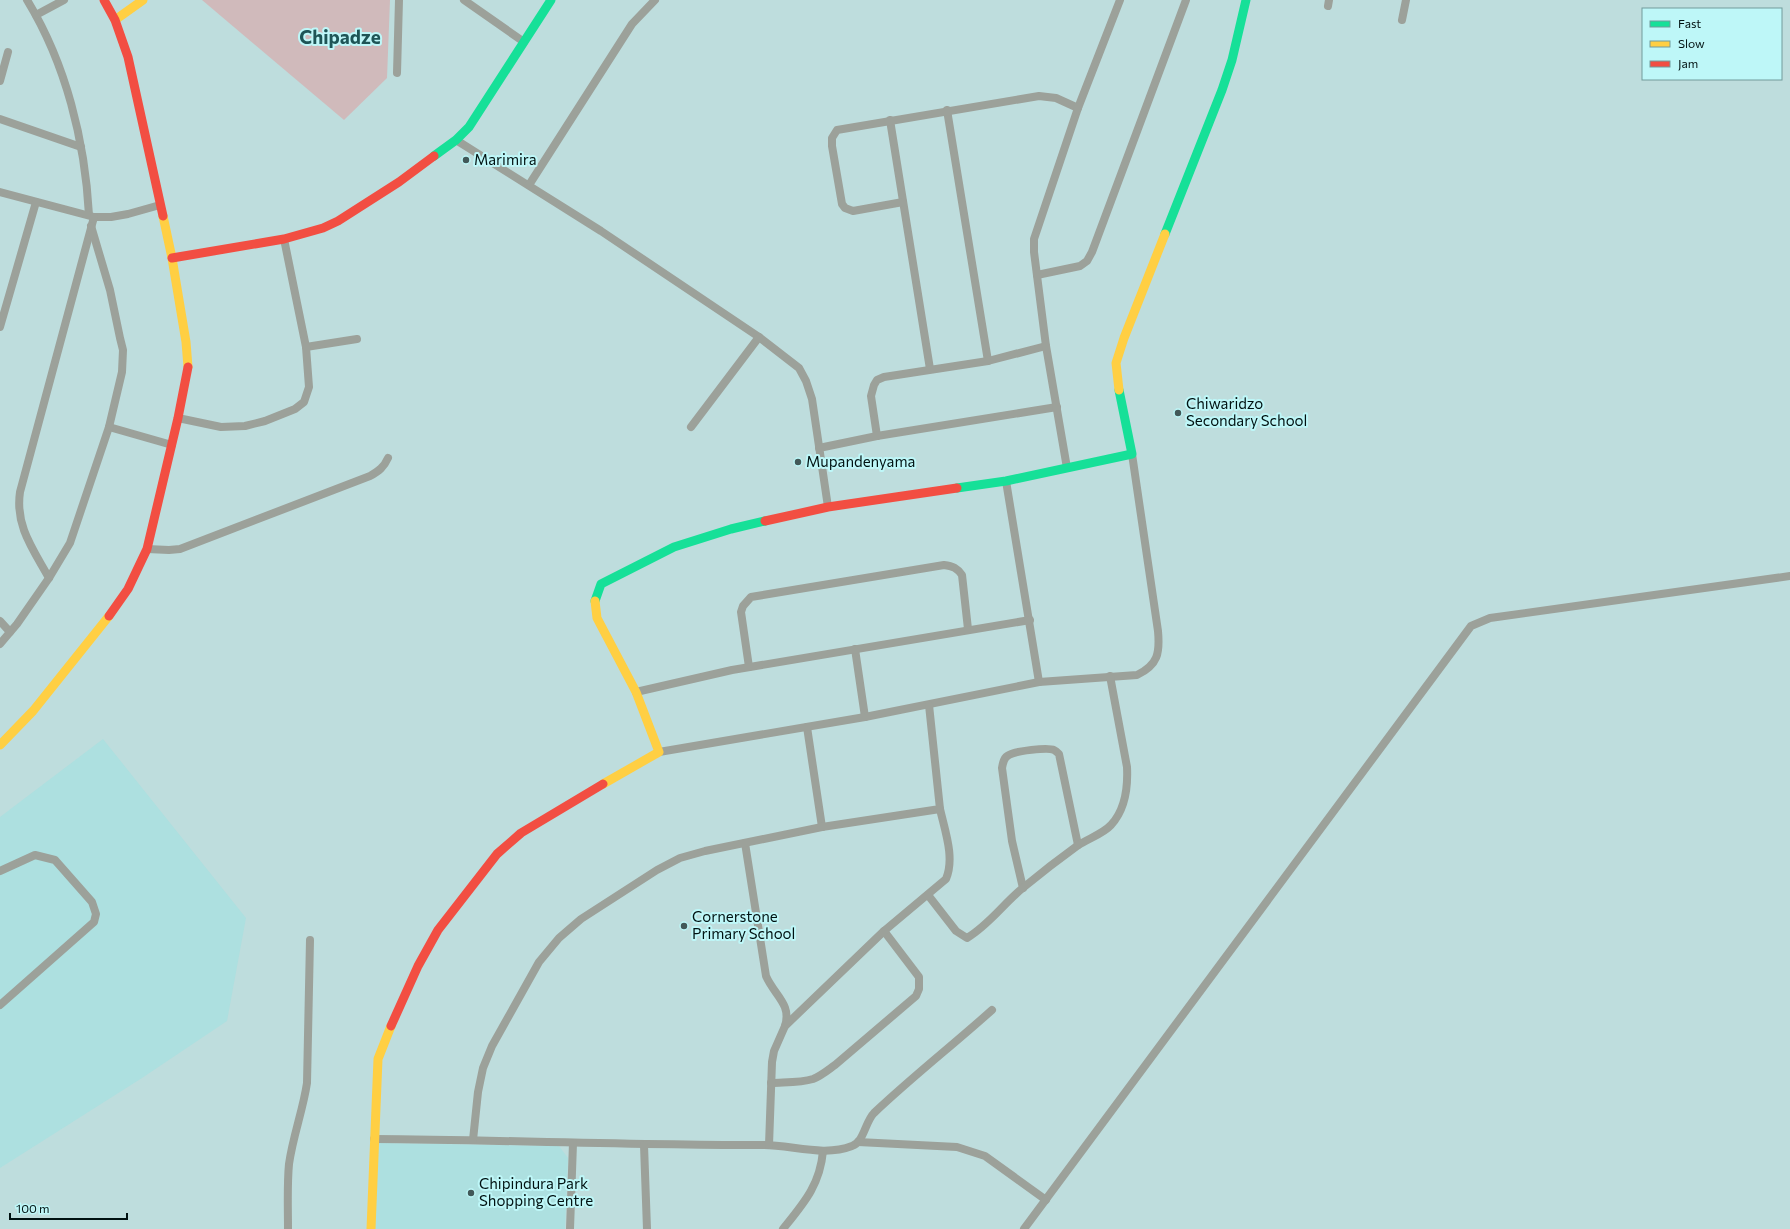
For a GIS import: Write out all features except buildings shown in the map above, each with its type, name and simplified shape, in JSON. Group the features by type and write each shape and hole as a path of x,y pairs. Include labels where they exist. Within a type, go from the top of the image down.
{"street":[{"path":"0,644 61,560 76,528 109,427 122,372 123,350 110,290 92,226 81,147 61,70 36,15 27,0"},
{"path":"36,15 64,0"},
{"path":"1,742 33,711 113,611 128,589 147,549 187,375 188,360 172,258 128,57 115,20 104,0"},
{"path":"115,20 143,0"},
{"path":"397,73 399,0"},
{"path":"464,0 524,42"},
{"path":"172,258 284,239 323,228 338,221 399,182 456,140 482,109 551,0"},
{"path":"529,185 632,24 655,0"},
{"path":"1067,468 1046,346 1034,239 1078,108 1120,0"},
{"path":"1037,275 1080,266 1087,261 1092,252 1186,0"},
{"path":"371,1229 378,1059 397,1009 438,930 497,854 521,833 659,752 865,717 1039,682 1137,675 1154,664 1158,654 1159,644 1132,454 1120,395 1116,363 1124,338 1222,90 1232,60 1246,0"},
{"path":"1402,20 1406,0"},
{"path":"0,81 8,52"},
{"path":"903,202 853,211 845,208 842,204 832,146 832,138 837,130 947,110 1039,96 1056,98 1078,108"},
{"path":"947,110 988,361"},
{"path":"0,118 81,147"},
{"path":"890,120 930,369"},
{"path":"456,140 529,185 759,337 799,368 806,381 812,399 828,507"},
{"path":"0,192 91,216 111,217 160,205"},
{"path":"0,327 36,202"},
{"path":"48,578 24,532 19,519 18,506 20,492 92,226"},
{"path":"178,418 221,427 245,426 295,409 304,402 309,387 306,347 284,239"},
{"path":"691,427 759,337"},
{"path":"306,347 357,339"},
{"path":"877,436 872,389 877,380 884,377 930,369 988,361 1046,346"},
{"path":"819,448 877,436 1057,408"},
{"path":"109,427 172,445"},
{"path":"659,752 636,692 597,618 593,607 595,595 601,584 674,547 730,528 828,507 1006,481 1132,454"},
{"path":"147,549 180,549 235,529 370,476 385,465 388,458"},
{"path":"1006,481 1039,682"},
{"path":"749,667 741,612 743,606 751,597 937,566 951,566 957,569 962,575 968,629"},
{"path":"1024,1229 1471,626 1490,618 1790,576"},
{"path":"636,692 749,667 855,650 968,629 1030,620"},
{"path":"0,621 10,632"},
{"path":"855,650 865,717"},
{"path":"928,895 956,931 967,938 977,932 1023,888 1078,845 1111,825 1118,814 1127,792 1127,768 1110,676"},
{"path":"785,1026 884,931 946,879 949,872 950,861 940,809 929,705"},
{"path":"807,726 822,827"},
{"path":"1023,888 1012,841 1002,768 1003,760 1008,755 1015,752 1046,749 1053,749 1059,754 1078,845"},
{"path":"473,1140 478,1092 483,1068 489,1053 539,962 559,938 581,919 657,870 680,858 706,851 822,827 940,809"},
{"path":"745,843 765,970 769,984 785,1006 788,1018 774,1051 772,1062 769,1145"},
{"path":"0,871 35,855 54,860 92,902 96,914 94,922 0,1005"},
{"path":"771,1083 804,1081 818,1076 835,1065 916,996 919,989 919,977 884,931"},
{"path":"288,1229 289,1165 293,1141 304,1105 307,1083 310,940"},
{"path":"374,1139 644,1145 769,1145 823,1151 852,1146 858,1142 874,1114 992,1010"},
{"path":"858,1142 957,1147 985,1156 1046,1200"},
{"path":"570,1229 573,1143"},
{"path":"644,1145 647,1229"},
{"path":"783,1229 809,1196 817,1182 823,1151"}],"shaded area":[{"path":"202,0 390,0 387,78 344,120"},
{"path":"103,739 246,918 227,1021 142,1078 0,1168 0,817"},
{"name":"Chipindura Park Shopping Centre","path":"378,1143 559,1146 568,1158 565,1229 375,1229"}],"traffic: fast":[{"path":"434,156 456,140 469,127 551,0"},
{"path":"1165,234 1222,90 1232,60 1246,0"},
{"path":"957,488 1006,481 1132,454 1119,390"},
{"path":"595,601 601,584 674,547 731,529 765,521"}],"traffic: slow":[{"path":"115,20 143,0"},
{"path":"163,216 172,258 186,342 188,367"},
{"path":"1119,390 1116,363 1124,338 1165,234"},
{"path":"595,601 597,618 636,692 659,752 603,784"},
{"path":"0,745 33,711 109,616"},
{"path":"371,1229 378,1059 391,1026"}],"traffic: jam":[{"path":"104,0 115,20 128,57 163,216"},
{"path":"172,258 284,239 323,228 338,221 399,182 434,156"},
{"path":"109,616 128,589 147,549 178,418 188,367"},
{"path":"765,521 828,507 957,488"},
{"path":"391,1026 418,966 438,930 497,854 521,833 603,784"}],"place":[{"name":"Marimira","path":"466,160"},
{"name":"Chiwaridzo Secondary School","path":"1178,413"},
{"name":"Mupandenyama","path":"798,462"},
{"name":"Cornerstone Primary School","path":"684,926"},
{"name":"Chipindura Park Shopping Centre","path":"471,1193"}],"district":[{"name":"Chipadze","path":"340,37"}]}
